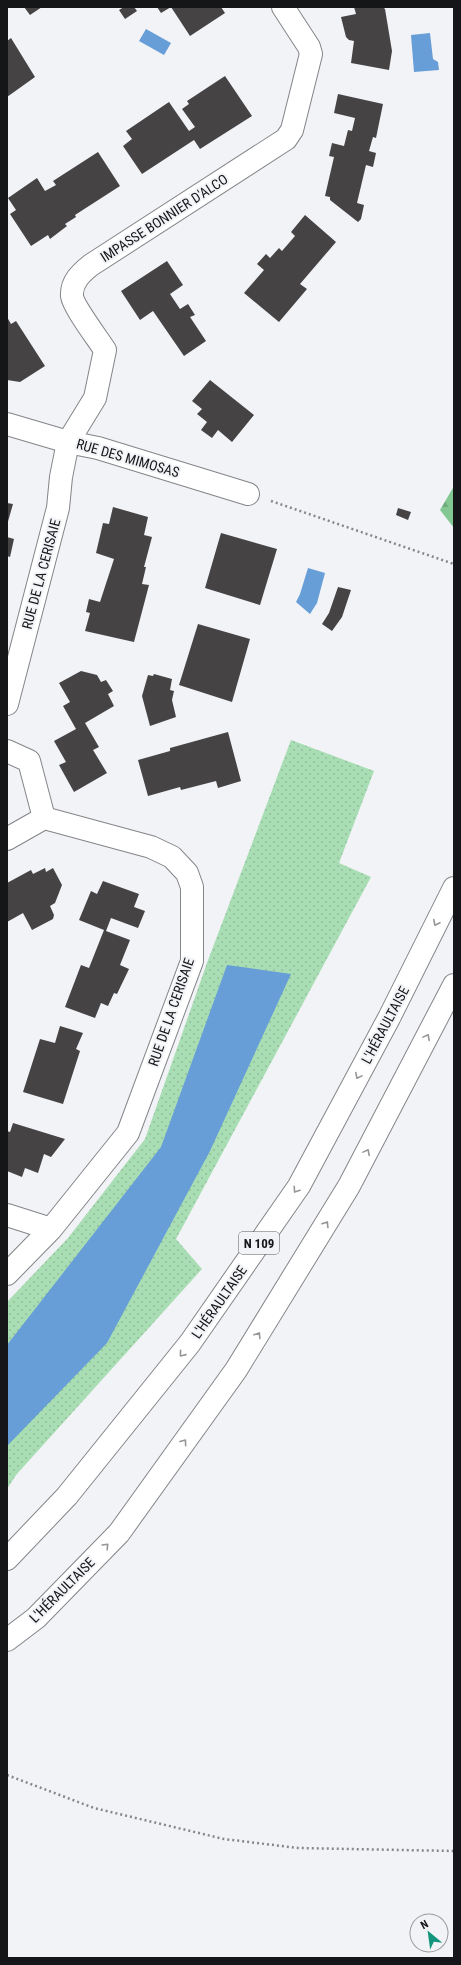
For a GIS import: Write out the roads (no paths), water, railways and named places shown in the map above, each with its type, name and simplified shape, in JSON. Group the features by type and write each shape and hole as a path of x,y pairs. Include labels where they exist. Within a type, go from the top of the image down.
{"main road":[{"name":"IMPASSE BONNIER D'ALCO","path":"68,442 96,398 105,350 76,306 72,297 73,286 80,274 91,265 286,139 292,130 311,54 309,47 283,7"},
{"name":"RUE DES MIMOSAS","path":"7,424 68,442 98,448 248,494"},
{"name":"RUE DE LA CERISAIE","path":"7,704 58,508 61,477 68,442"},
{"path":"7,751 29,761 44,818 7,839"},
{"name":"RUE DE LA CERISAIE","path":"7,1274 51,1228 128,1133 192,961 192,887 187,873 172,857 150,848 44,818"},
{"name":"L'HÉRAULTAISE","path":"7,1559 67,1496 190,1343 299,1186 389,1018 454,888"},
{"name":"L'HÉRAULTAISE","path":"7,1640 36,1618 119,1533 236,1370 349,1186 454,985"},
{"path":"7,1215 51,1228"}],"water":[{"path":"146,29 171,43 164,55 139,41"},
{"path":"430,33 433,59 438,62 439,70 414,72 411,35"},
{"path":"308,568 325,573 317,603 310,614 296,602"},
{"path":"227,965 291,974 210,1151 107,1343 7,1446 7,1345 161,1147"}]}
